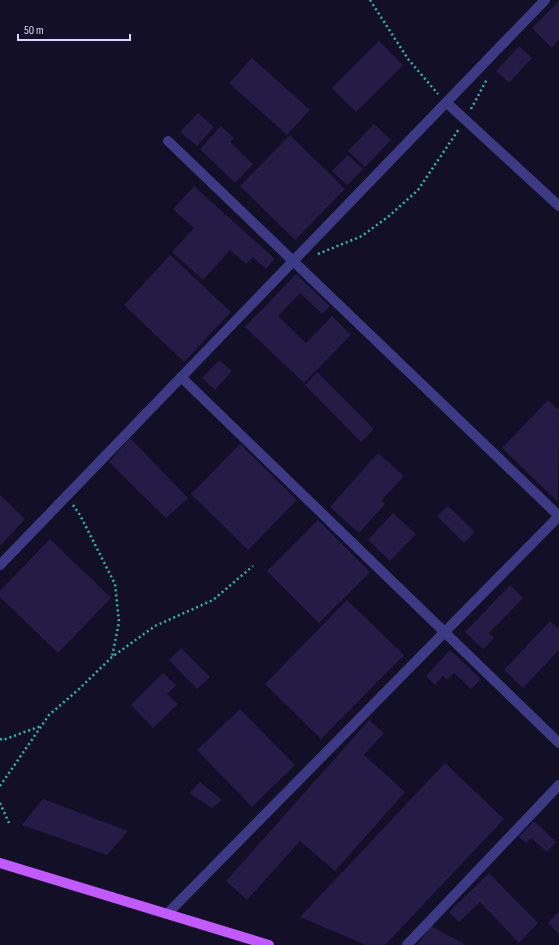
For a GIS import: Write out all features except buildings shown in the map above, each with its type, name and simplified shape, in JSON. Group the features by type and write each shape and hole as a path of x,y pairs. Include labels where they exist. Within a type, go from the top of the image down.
{"main road":[{"path":"0,863 270,945"}],"street":[{"path":"0,565 545,0"},
{"path":"447,103 559,206"},
{"path":"167,914 559,516 168,140"},
{"path":"181,377 559,743"},
{"path":"407,945 559,785"}],"path":[{"path":"370,0 408,59 447,103"},
{"path":"293,261 325,252 362,236 389,216 418,190 465,120 488,77"},
{"path":"67,495 80,515 115,584 119,622 112,657"},
{"path":"0,786 49,715 112,657 155,626 213,600 253,566"},
{"path":"1,740 41,726"},
{"path":"0,803 9,823"}]}
